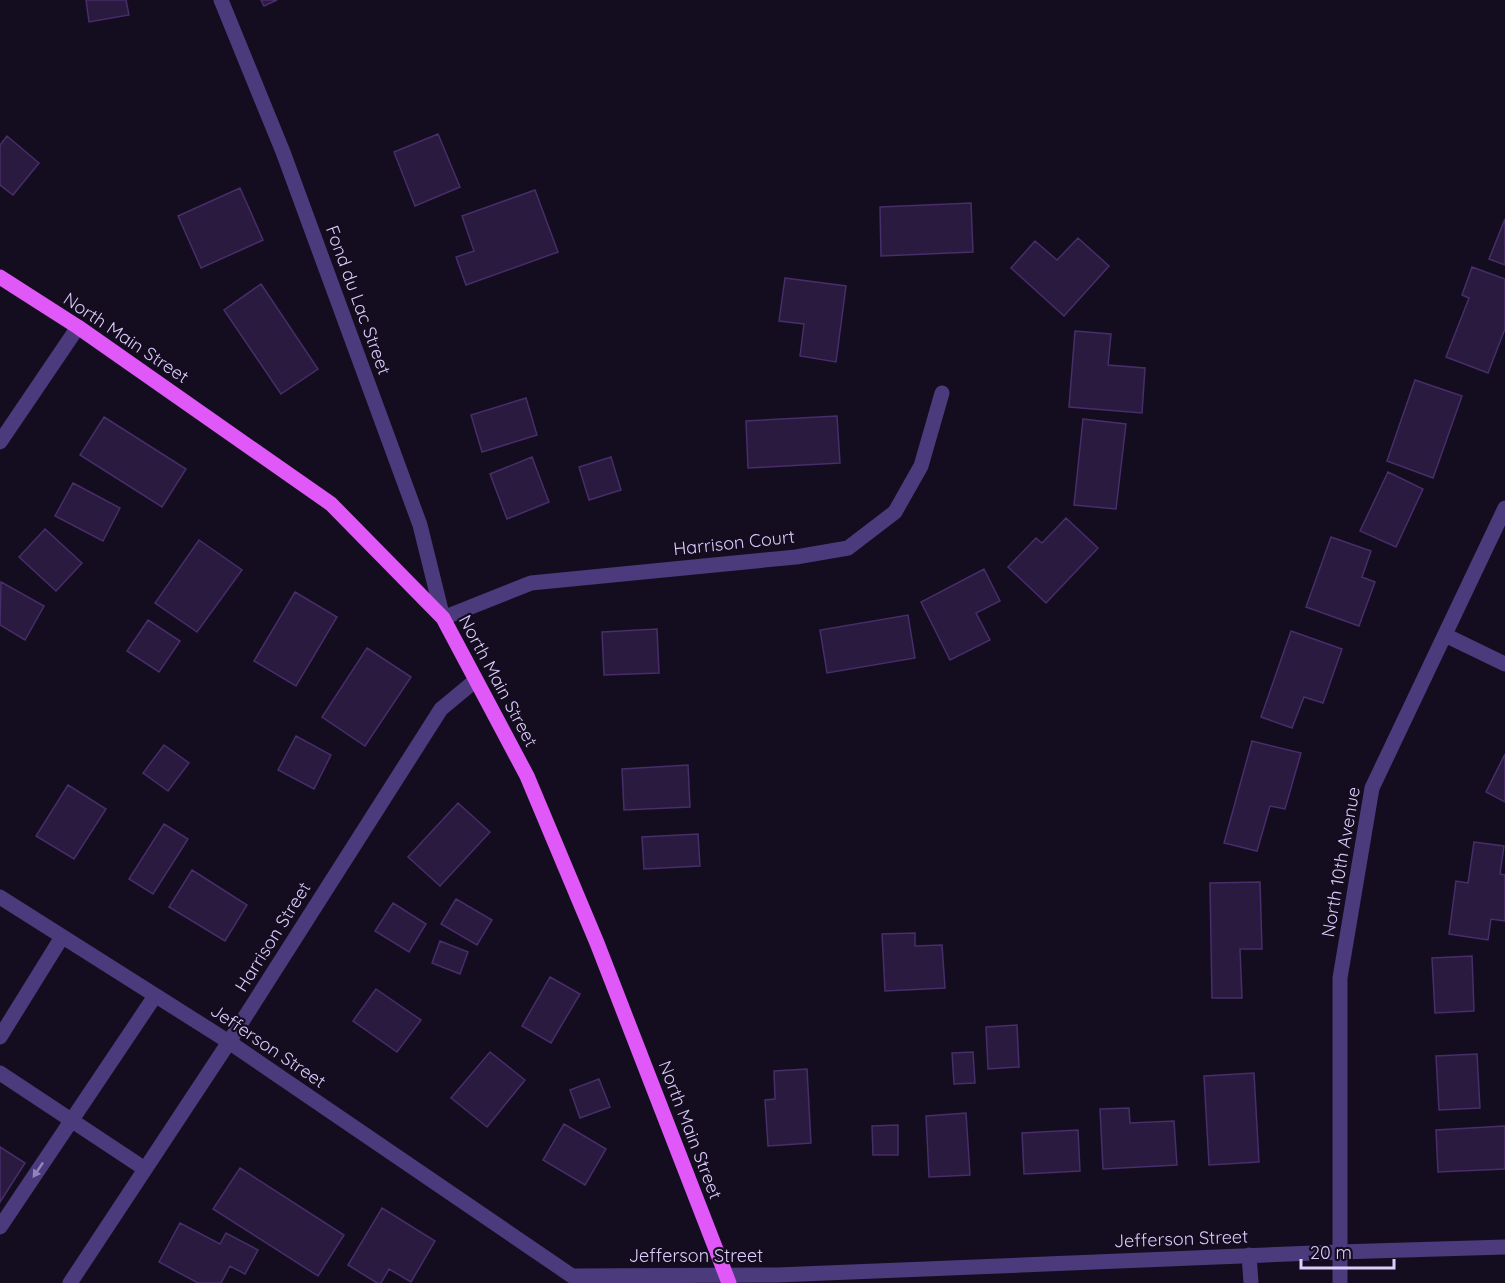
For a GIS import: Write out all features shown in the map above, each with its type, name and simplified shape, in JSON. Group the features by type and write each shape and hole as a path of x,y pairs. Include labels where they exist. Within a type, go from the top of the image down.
{"main road":[{"name":"North Main Street","path":"0,277 78,327 331,504 443,618 527,776 597,944 727,1279"}],"street":[{"name":"Fond du Lac Street","path":"221,0 283,152 420,525 443,618"},
{"path":"0,442 78,327"},
{"name":"Harrison Court","path":"443,618 531,583 796,557 848,548 895,512 921,466 942,393"},
{"name":"North 10th Avenue","path":"1340,1283 1340,978 1372,788 1505,508"},
{"path":"1445,635 1505,664"},
{"name":"Harrison Street","path":"70,1283 229,1042 441,709 476,680"},
{"name":"Jefferson Street","path":"0,897 229,1042 572,1276 727,1279 1249,1255 1505,1247"},
{"path":"0,1037 63,937"},
{"path":"0,1227 155,996"},
{"path":"0,1073 145,1169"},
{"path":"1249,1255 1251,1283"}],"building":[{"path":"86,0 126,0 129,15 89,22"},
{"path":"261,0 277,0 264,6"},
{"path":"438,134 460,187 415,206 394,152"},
{"path":"7,136 39,163 13,195 0,185 0,145"},
{"path":"240,188 263,240 201,268 178,216"},
{"path":"535,190 558,252 466,285 456,257 474,251 462,216"},
{"path":"971,203 973,252 881,256 880,207"},
{"path":"1505,219 1505,265 1489,259"},
{"path":"1078,238 1109,266 1064,316 1011,268 1035,241 1057,260"},
{"path":"1472,267 1505,279 1505,329 1488,373 1446,357 1469,298 1462,295"},
{"path":"785,278 846,286 836,362 800,356 804,324 779,321"},
{"path":"261,284 318,369 281,394 224,310"},
{"path":"1075,331 1111,334 1108,365 1145,368 1142,413 1069,407"},
{"path":"1415,380 1462,396 1433,478 1387,461"},
{"path":"526,398 537,435 482,452 471,415"},
{"path":"837,416 840,463 748,468 746,421"},
{"path":"104,417 186,469 162,507 80,455"},
{"path":"1083,419 1126,424 1116,509 1074,505"},
{"path":"532,457 549,502 507,519 490,474"},
{"path":"611,457 621,490 589,500 579,467"},
{"path":"1388,472 1423,489 1396,547 1360,531"},
{"path":"73,483 120,508 103,541 55,516"},
{"path":"1066,518 1098,548 1046,603 1008,567 1036,538 1042,543"},
{"path":"45,529 82,563 56,591 19,557"},
{"path":"1331,537 1371,551 1362,577 1375,582 1359,626 1306,607"},
{"path":"199,540 242,570 197,632 155,603"},
{"path":"984,569 1000,601 976,613 990,640 950,660 921,602"},
{"path":"1,582 44,606 25,640 0,625"},
{"path":"295,592 337,617 296,686 254,661"},
{"path":"908,615 915,658 827,673 820,630"},
{"path":"148,620 180,641 159,672 127,651"},
{"path":"657,629 659,673 604,675 602,632"},
{"path":"1291,631 1342,649 1323,703 1304,697 1292,728 1261,717"},
{"path":"367,648 411,677 365,746 322,717"},
{"path":"296,736 331,755 314,789 278,770"},
{"path":"1252,741 1301,753 1285,809 1270,806 1257,851 1224,843"},
{"path":"164,745 189,763 168,791 143,773"},
{"path":"1505,754 1505,802 1486,792"},
{"path":"688,765 690,807 624,810 622,769"},
{"path":"68,785 106,809 74,859 36,836"},
{"path":"458,803 490,832 440,886 408,857"},
{"path":"164,824 188,839 153,894 129,879"},
{"path":"698,834 700,866 644,869 642,837"},
{"path":"1474,842 1504,846 1500,874 1505,875 1505,921 1491,919 1488,940 1449,934 1456,881 1468,883"},
{"path":"192,870 247,905 225,941 169,907"},
{"path":"1260,882 1262,949 1240,949 1242,998 1212,998 1210,883"},
{"path":"456,899 492,920 477,945 441,924"},
{"path":"393,903 426,924 409,952 375,931"},
{"path":"915,933 915,946 942,945 945,988 885,991 882,934"},
{"path":"440,941 468,952 460,974 432,963"},
{"path":"1472,956 1474,1011 1435,1013 1432,958"},
{"path":"550,977 580,994 551,1043 522,1026"},
{"path":"376,989 421,1020 397,1052 353,1021"},
{"path":"1017,1025 1019,1067 988,1069 986,1027"},
{"path":"490,1052 525,1080 487,1127 451,1098"},
{"path":"973,1052 975,1083 954,1084 952,1053"},
{"path":"1477,1054 1480,1108 1439,1110 1436,1056"},
{"path":"807,1069 811,1143 768,1146 765,1100 775,1099 774,1071"},
{"path":"1254,1073 1259,1162 1209,1165 1204,1076"},
{"path":"599,1079 610,1107 580,1118 570,1090"},
{"path":"1129,1108 1130,1123 1174,1121 1177,1165 1103,1169 1100,1109"},
{"path":"966,1113 970,1175 929,1177 926,1116"},
{"path":"564,1124 606,1149 585,1185 543,1160"},
{"path":"898,1125 898,1155 873,1155 872,1126"},
{"path":"1505,1126 1505,1169 1438,1172 1436,1130"},
{"path":"1078,1130 1080,1171 1024,1174 1022,1133"},
{"path":"0,1147 25,1163 0,1202"},
{"path":"240,1168 344,1235 318,1276 213,1209"},
{"path":"382,1208 435,1241 411,1282 389,1269 381,1283 377,1283 348,1265"},
{"path":"180,1223 220,1244 226,1233 258,1250 245,1274 230,1266 221,1283 198,1283 159,1262"}]}
